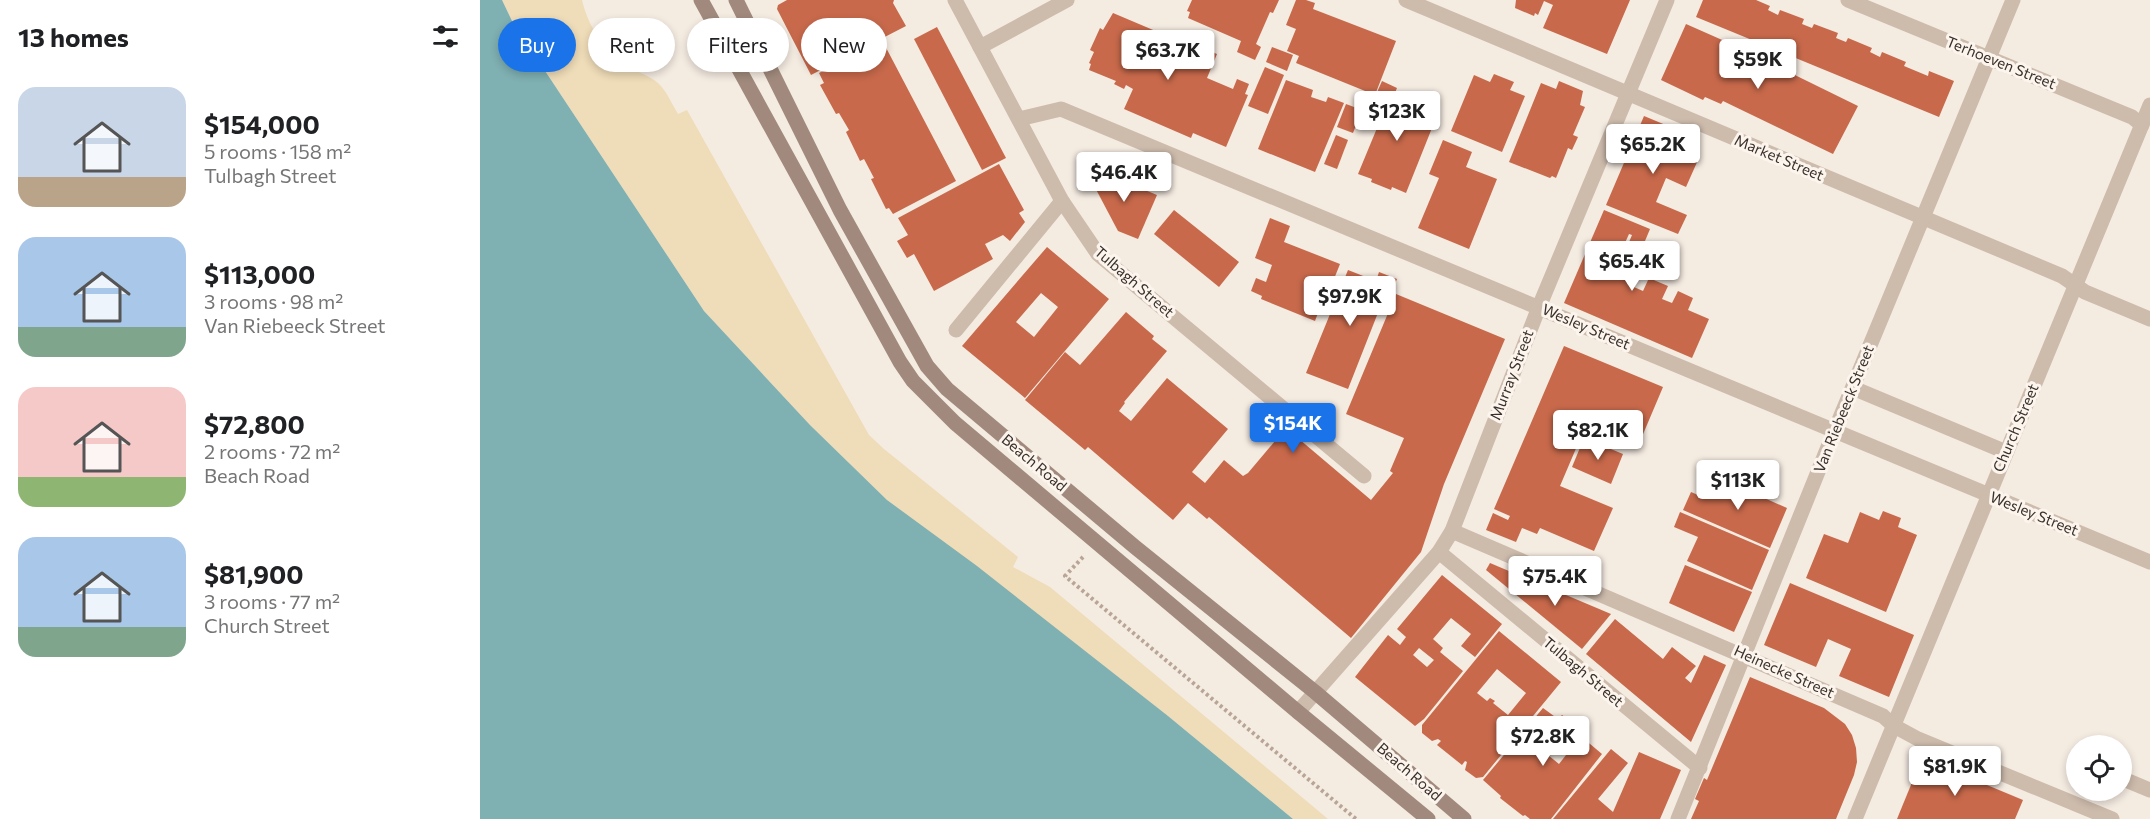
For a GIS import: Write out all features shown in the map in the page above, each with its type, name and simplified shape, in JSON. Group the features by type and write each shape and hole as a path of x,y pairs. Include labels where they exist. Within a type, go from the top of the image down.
{"main road":[{"name":"Beach Road","path":"701,0 900,362 913,381 955,423 1428,819"},
{"name":"Beach Road","path":"736,0 840,210 927,366 947,389 1006,440 1315,692 1464,819"}],"street":[{"name":"Tulbagh Street","path":"955,0 1062,201 1098,254 1364,476"},
{"path":"980,47 1067,0"},
{"name":"Market Street","path":"1406,0 1423,3 1628,94 2062,276 2085,292 2150,319"},
{"name":"Murray Street","path":"1298,712 1439,552 1452,531 1539,307 1667,0"},
{"name":"Terhoeven Street","path":"1848,0 2132,117 2146,128"},
{"name":"Van Riebeeck Street","path":"1678,819 2013,0"},
{"name":"Church Street","path":"1855,819 2075,285 2146,128 2150,105"},
{"name":"Wesley Street","path":"1019,119 1061,109 2150,562"},
{"path":"956,330 1062,201"},
{"path":"1853,388 2006,452"},
{"name":"Heinecke Street","path":"1452,531 1745,655 1883,716 1894,726 1929,743 2112,819"},
{"name":"Tulbagh Street","path":"1439,552 1700,768"},
{"path":"2132,782 2150,790"}],"path":[{"path":"1076,564 1065,576 1356,819"}],"sand":[{"path":"502,0 582,0 588,18 588,72 640,72 658,83 678,114 687,110 869,435 1018,557 1013,567 1050,587 1328,819 1293,819 1168,716 887,500 810,425 704,311 546,72 576,72 576,18 511,18"}],"water":[{"path":"480,0 502,0 511,18 498,18 498,72 546,72 704,311 810,425 887,500 977,566 1168,716 1293,819 480,819"}],"building":[{"path":"787,0 894,0 893,3 906,26 887,36 887,18 801,18 801,56 789,32 789,18 782,18 777,9 778,5"},
{"path":"1192,0 1279,0 1273,13 1270,12 1256,44 1261,47 1255,60 1237,52 1241,41 1188,18 1190,12 1187,11"},
{"path":"1296,0 1315,3 1313,9 1396,41 1375,95 1296,63 1299,56 1287,51 1296,29 1286,25"},
{"path":"1516,0 1630,0 1607,54 1543,28 1553,5 1544,1 1538,15 1535,13 1534,16 1515,8"},
{"path":"1703,0 1756,0 1770,6 1768,10 1778,15 1780,10 1804,19 1802,24 1812,28 1814,24 1838,33 1836,38 1846,42 1848,38 1872,48 1870,52 1880,57 1882,52 1906,62 1904,66 1928,76 1929,71 1954,81 1939,117 1696,17"},
{"path":"1113,13 1173,40 1168,52 1178,57 1185,41 1217,54 1207,78 1233,89 1237,79 1249,84 1245,94 1248,95 1226,147 1193,133 1191,138 1124,109 1133,89 1126,85 1124,89 1114,84 1116,81 1089,70 1091,64 1089,63 1094,52 1090,50 1100,28 1103,30"},
{"path":"1686,24 1729,43 1725,53 1754,66 1758,57 1858,106 1833,154 1723,101 1721,104 1705,97 1703,100 1661,80"},
{"path":"937,27 1006,158 982,170 914,39"},
{"path":"1272,47 1293,55 1287,71 1266,62"},
{"path":"887,50 956,181 893,214 889,208 886,209 871,179 874,178 864,159 860,161 846,132 849,130 839,113 836,114 820,85 824,83 819,73 887,72"},
{"path":"1265,67 1284,75 1268,114 1248,106"},
{"path":"1494,74 1514,82 1510,90 1525,96 1502,152 1451,131 1474,75 1490,82"},
{"path":"1286,80 1313,90 1311,97 1326,102 1328,97 1344,103 1315,172 1258,149"},
{"path":"1382,81 1397,88 1392,100 1394,101 1397,96 1423,106 1421,112 1436,118 1406,193 1392,187 1391,190 1358,174 1387,104 1374,99"},
{"path":"1559,81 1583,91 1580,105 1585,107 1573,135 1578,137 1572,150 1568,148 1556,178 1552,176 1550,178 1509,162 1541,83 1556,89"},
{"path":"1346,104 1362,110 1353,133 1337,127"},
{"path":"1644,116 1685,133 1678,151 1698,160 1686,187 1666,178 1656,202 1687,215 1678,234 1606,205"},
{"path":"1336,135 1348,140 1337,169 1324,164"},
{"path":"1443,140 1472,152 1466,167 1497,179 1469,249 1418,228 1439,178 1429,174"},
{"path":"999,164 1024,210 1019,213 1025,222 1010,241 1003,235 985,244 993,259 934,291 914,254 907,258 897,241 908,235 898,218"},
{"path":"1099,171 1157,195 1138,239 1118,231 1090,178"},
{"path":"1174,210 1239,262 1219,287 1154,234"},
{"path":"1604,210 1650,229 1640,253 1627,247 1632,235 1629,234 1616,263 1613,262 1611,266 1631,274 1627,284 1643,291 1649,278 1668,286 1662,299 1672,303 1678,291 1693,298 1688,310 1709,319 1692,358 1564,303"},
{"path":"1270,218 1290,226 1284,242 1340,264 1315,321 1261,299 1262,296 1251,291 1256,278 1266,282 1272,265 1255,258"},
{"path":"1047,247 1109,299 1025,398 962,346","holes":["1041,293 1058,307 1034,337 1016,322"]},
{"path":"1348,270 1376,281 1379,272 1397,279 1388,302 1383,300 1348,389 1306,373"},
{"path":"1396,294 1505,339 1444,484 1421,552 1351,638 1209,517 1207,519 1188,503 1173,520 1088,447 1085,450 1025,400 1065,352 1080,365 1126,312 1154,336 1152,339 1167,351 1119,411 1131,421 1167,378 1228,429 1192,472 1205,483 1224,460 1243,476 1248,473 1286,428 1371,500 1393,473 1390,471 1404,438 1346,414"},
{"path":"1564,346 1663,387 1641,439 1589,418 1560,486 1613,508 1594,551 1540,528 1537,534 1522,528 1516,542 1486,530 1493,513 1508,520 1510,516 1494,509"},
{"path":"1584,438 1623,454 1611,484 1572,467"},
{"path":"1715,476 1787,508 1770,548 1683,510 1691,492 1705,498"},
{"path":"1883,511 1901,518 1898,527 1917,535 1886,612 1806,578 1824,534 1848,543 1860,512 1879,520"},
{"path":"1680,512 1769,550 1752,590 1687,561 1698,537 1674,527"},
{"path":"1490,563 1611,614 1582,649 1486,570"},
{"path":"1685,565 1752,592 1734,632 1669,603"},
{"path":"1442,575 1502,624 1475,657 1461,646 1471,634 1451,618 1433,639 1443,648 1440,652 1463,671 1424,719 1415,726 1355,677 1388,635 1400,645 1406,637 1397,629","holes":["1419,648 1434,660 1427,667 1413,655"]},
{"path":"1790,583 1914,635 1889,697 1839,676 1851,649 1828,639 1816,667 1764,645"},
{"path":"1615,619 1663,659 1672,647 1696,666 1685,678 1691,683 1704,655 1726,665 1691,742 1586,654"},
{"path":"1499,631 1561,682 1483,777 1476,778 1465,770 1467,762 1465,761 1462,765 1437,745 1441,741 1438,739 1432,741 1422,733 1422,725","holes":["1497,669 1526,693 1508,715 1493,703 1495,701 1490,698 1487,701 1477,693"]},
{"path":"1750,677 1824,708 1845,724 1852,735 1857,762 1836,819 1691,819 1699,801 1695,799 1704,778 1707,780"},
{"path":"1543,708 1558,719 1562,715 1570,721 1566,726 1569,729 1573,724 1580,729 1577,733 1602,754 1551,819 1530,819 1523,816 1500,798 1501,796 1483,780","holes":["1557,733 1573,746 1559,764 1543,751"]},
{"path":"1611,749 1628,763 1598,799 1613,812 1639,752 1681,770 1660,819 1553,819"},
{"path":"1922,758 2023,800 2015,819 1897,819"}]}
